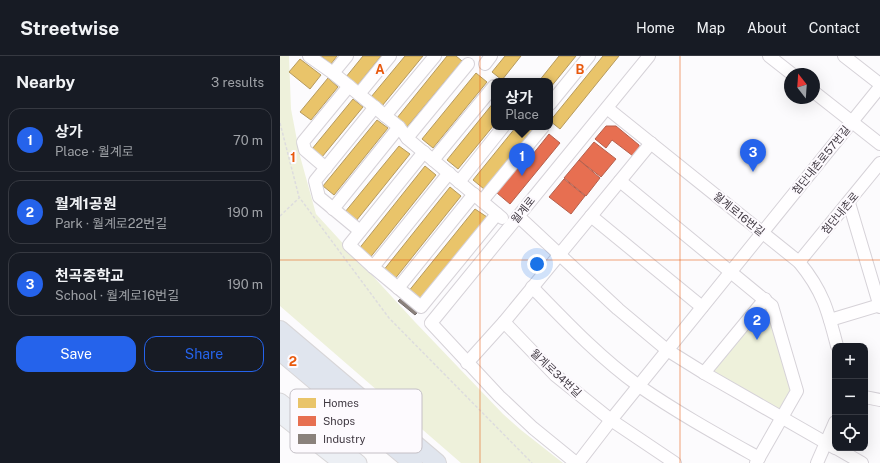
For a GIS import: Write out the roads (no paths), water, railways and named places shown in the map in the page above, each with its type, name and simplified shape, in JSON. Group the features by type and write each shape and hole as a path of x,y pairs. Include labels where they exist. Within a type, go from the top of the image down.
{"highway":[{"path":"280,330 350,389"},
{"path":"280,351 325,389"},
{"path":"422,450 437,463"},
{"path":"401,453 413,463"}],"main road":[{"path":"281,405 290,414"},
{"path":"281,405 290,412"},
{"path":"331,453 341,463"},
{"path":"346,453 359,463"}],"street":[{"path":"309,56 333,73 399,127 407,138 497,214 515,221 560,254 618,309 667,350 704,374 832,446 817,463"},
{"path":"333,73 347,56"},
{"path":"359,94 390,56"},
{"path":"385,116 435,56"},
{"path":"553,100 589,56"},
{"path":"769,56 784,68"},
{"path":"844,56 880,84"},
{"name":"월계로","path":"577,463 533,428 467,363 431,323 607,108 643,58"},
{"path":"407,138 468,64"},
{"path":"326,168 305,150 303,142 349,86"},
{"name":"첨단내촌로57번길","path":"762,233 880,88"},
{"path":"491,89 360,231 349,245 421,307 497,214"},
{"path":"820,97 880,144"},
{"path":"360,231 319,197 315,181 375,107"},
{"name":"월계로16번길","path":"607,108 799,262 813,279 824,300 836,343"},
{"path":"333,209 399,127"},
{"path":"459,182 501,130"},
{"path":"398,288 540,130"},
{"path":"467,363 504,322 651,143"},
{"name":"첨단내촌로","path":"799,262 849,203 880,163"},
{"path":"373,267 449,173"},
{"path":"532,288 584,341 639,385 696,423 758,460 797,391 772,306 620,181"},
{"path":"830,320 880,306 849,203"},
{"path":"591,216 702,307"},
{"path":"577,463 762,233"},
{"path":"704,374 765,300"},
{"name":"월계로34번길","path":"504,322 556,375 611,420 675,463"},
{"path":"868,398 880,400"},
{"path":"841,451 862,463"}],"place":[{"name":"천곡중학교","path":"753,172"},
{"name":"상가","path":"522,176"},
{"name":"월계1공원","path":"757,340"}]}
